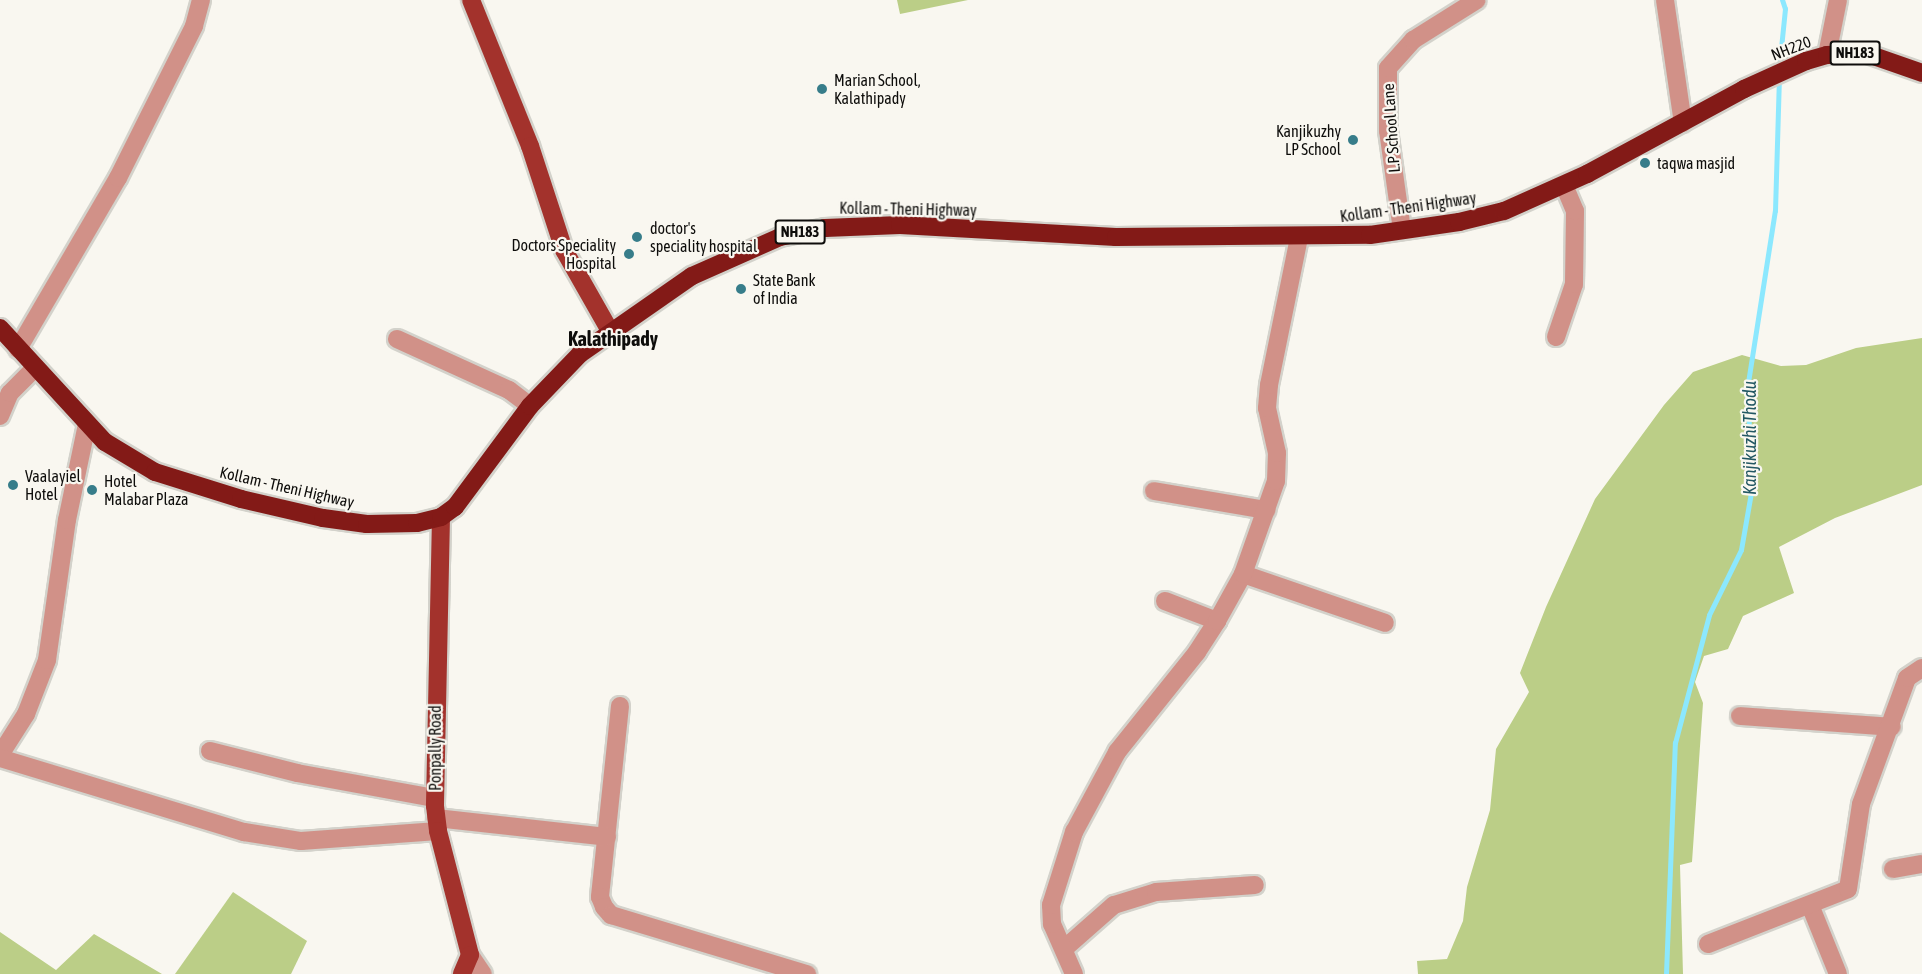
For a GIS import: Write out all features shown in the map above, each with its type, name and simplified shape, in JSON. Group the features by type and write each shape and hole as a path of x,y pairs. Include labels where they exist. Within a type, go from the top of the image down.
{"highway":[{"name":"NH220","path":"1744,89 1787,69 1827,55 1865,53 1922,73"},
{"name":"Kollam - Theni Highway","path":"0,328 34,369 87,424 135,462 192,485 241,499 367,524 417,523 441,516 470,489 530,406 579,354 610,331 711,266 780,237 815,229 900,225 1116,237 1370,235 1485,217 1564,185 1744,89"}],"main road":[{"path":"471,0 530,146 564,250 610,331"},
{"name":"Ponpally Road","path":"441,516 435,798 437,825 470,955"},
{"path":"462,974 470,955"}],"street":[{"path":"18,350 118,178 194,26 201,0"},
{"name":"L.P School Lane","path":"1402,230 1388,131 1388,68 1413,40 1477,0"},
{"path":"1665,0 1683,123"},
{"path":"1827,55 1838,0"},
{"path":"1556,337 1574,284 1575,211 1564,185"},
{"path":"1074,974 1065,948 1052,924 1051,905 1074,832 1117,752 1217,621 1243,574 1276,481 1276,462 1267,408 1269,384 1299,237"},
{"path":"397,339 509,390 530,406"},
{"path":"0,416 10,393 34,369"},
{"path":"87,424 67,520 47,660 26,714 0,757 267,836 301,841 437,825 607,837"},
{"path":"1154,491 1266,510"},
{"path":"1243,574 1385,623"},
{"path":"1165,601 1217,621"},
{"path":"1708,944 1810,906 1848,889 1861,804 1892,727 1907,678 1922,668"},
{"path":"620,706 600,897 611,915 807,974"},
{"path":"1740,716 1892,727"},
{"path":"210,751 297,773 435,798"},
{"path":"1893,869 1922,864"},
{"path":"1065,948 1114,905 1156,892 1255,885"},
{"path":"1810,906 1838,974"},
{"path":"470,955 483,974"}],"green space":[{"path":"897,0 968,0 900,14"},
{"path":"1922,338 1922,485 1835,518 1779,547 1794,593 1743,616 1728,649 1704,656 1695,682 1703,703 1692,862 1680,865 1683,974 1418,974 1417,961 1447,959 1463,921 1467,887 1490,810 1496,749 1529,692 1520,673 1546,607 1595,499 1664,405 1693,372 1742,355 1781,366 1806,365 1856,348"},
{"path":"233,892 307,941 291,974 175,974"},
{"path":"0,932 56,970 94,934 162,974 0,974"}],"waterway":[{"name":"Kanjikuzhi Thodu","path":"1779,68 1785,9 1782,0"},
{"name":"Kanjikuzhi Thodu","path":"1666,974 1675,743 1709,615 1741,550 1752,487 1747,389 1775,211 1779,77"}],"place":[{"name":"Marian School, Kalathipady","path":"822,89"},
{"name":"Kanjikuzhy LP School","path":"1353,140"},
{"name":"taqwa masjid","path":"1645,163"},
{"name":"doctor's speciality hospital","path":"637,237"},
{"name":"Doctors Speciality Hospital","path":"629,254"},
{"name":"State Bank of India","path":"741,289"},
{"name":"Vaalayiel Hotel","path":"13,485"},
{"name":"Hotel Malabar Plaza","path":"92,490"}],"district":[{"name":"Kalathipady","path":"613,338"}]}
